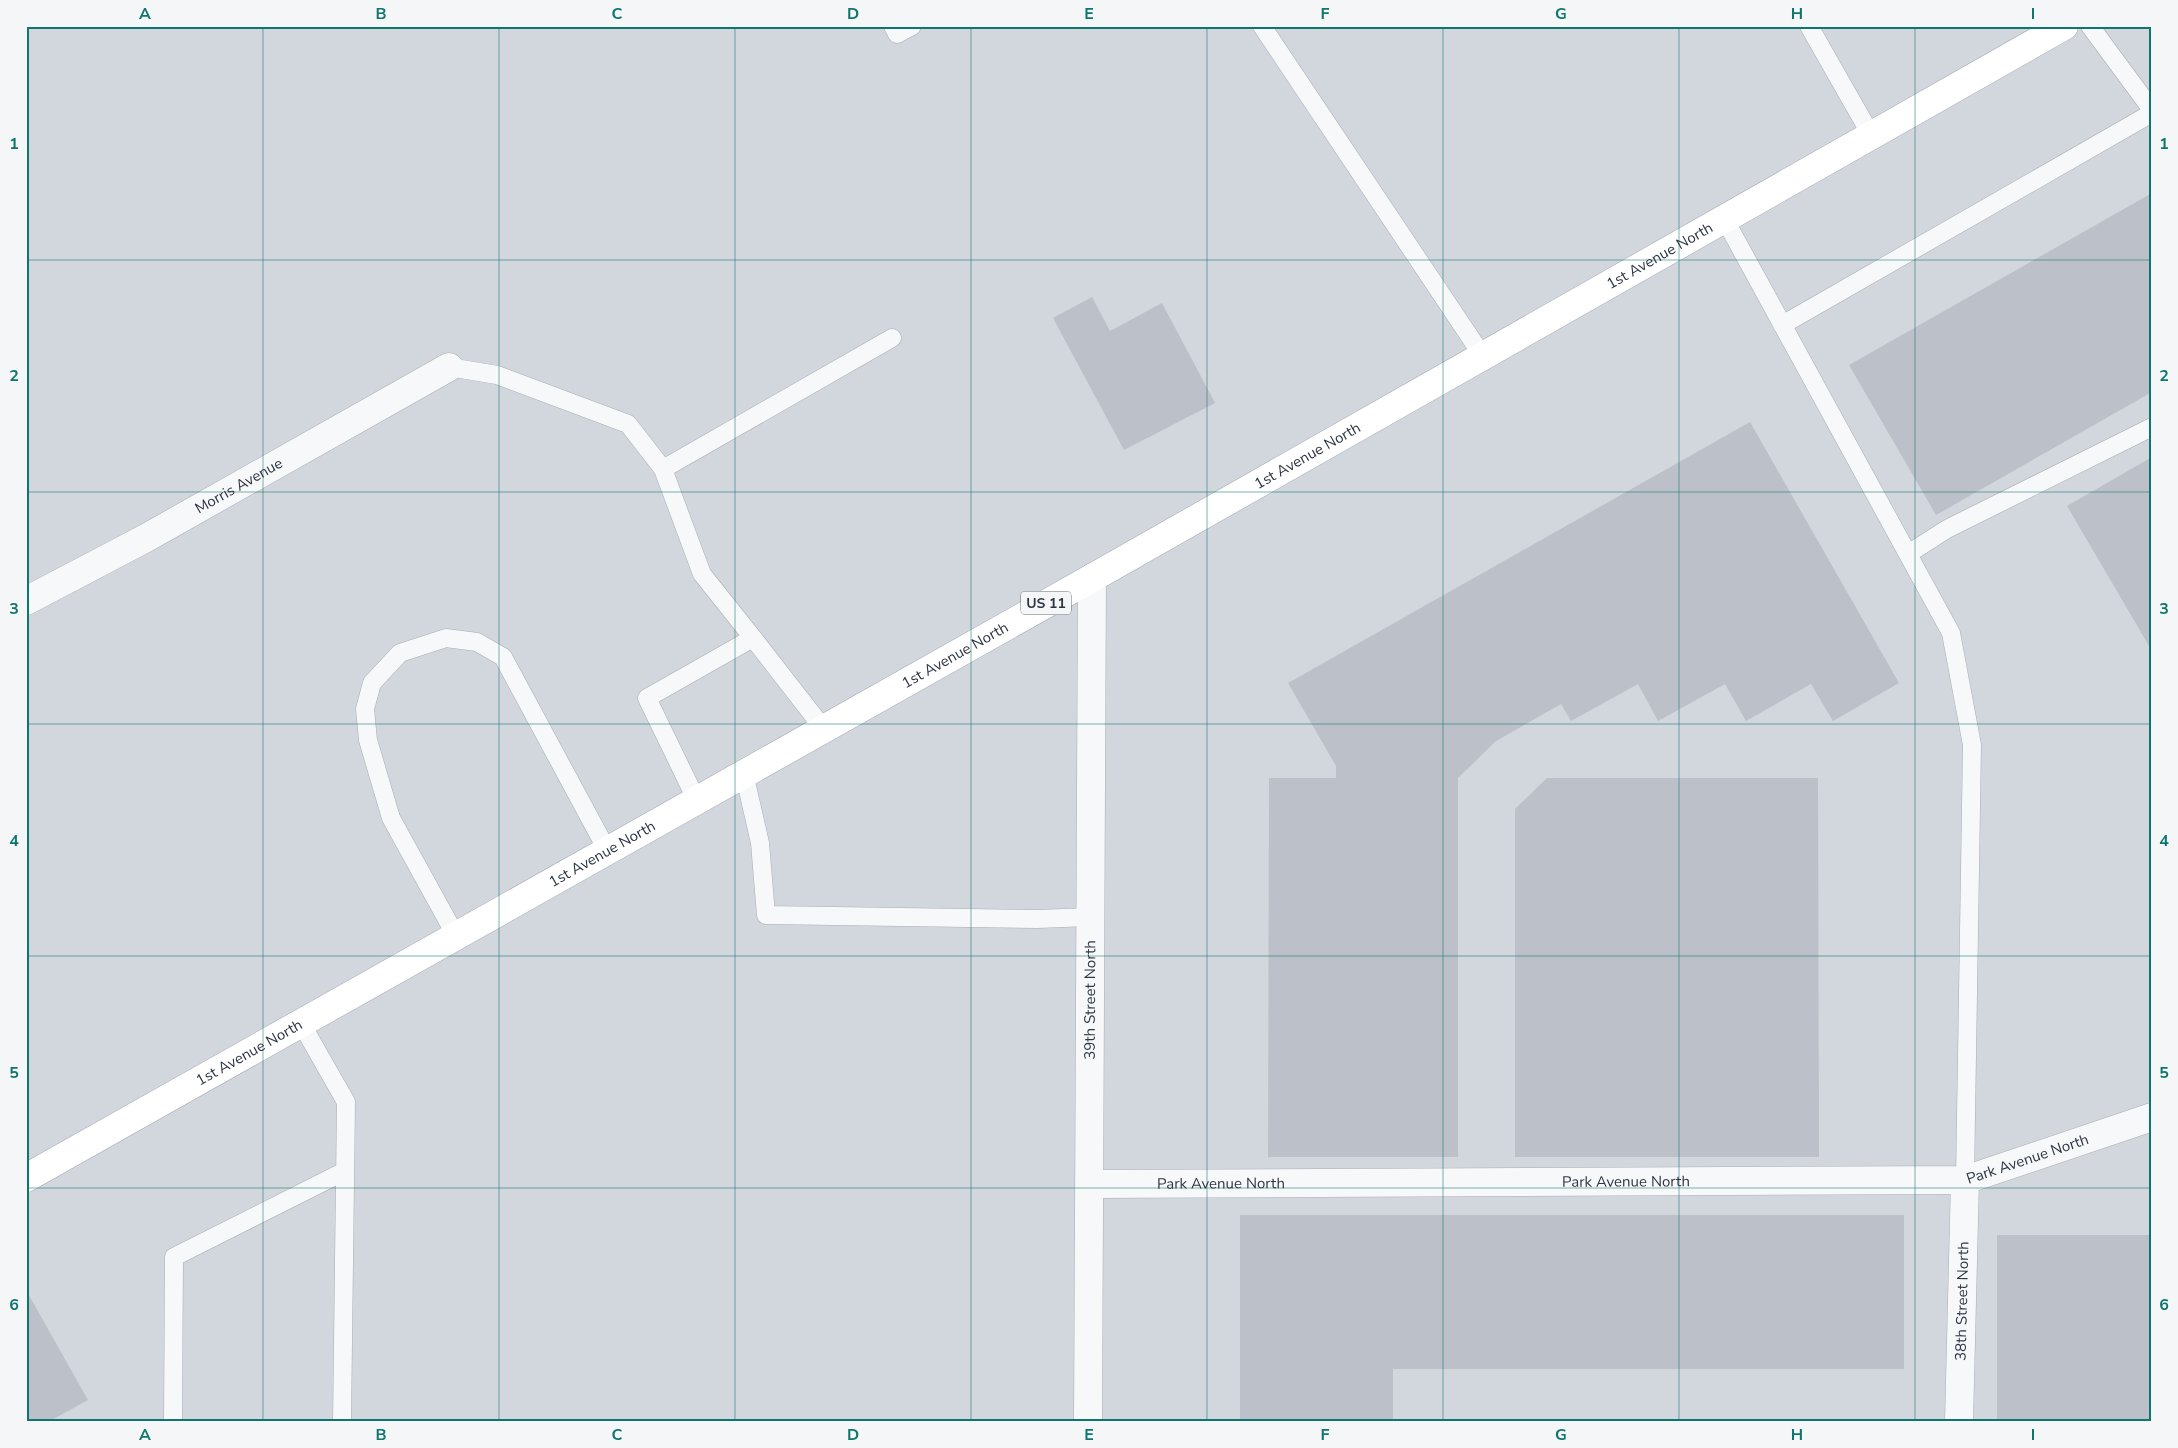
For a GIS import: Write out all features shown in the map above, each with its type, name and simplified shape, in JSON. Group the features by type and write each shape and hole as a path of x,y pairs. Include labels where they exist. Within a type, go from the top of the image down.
{"main road":[{"name":"1st Avenue North","path":"26,1178 696,799 1092,578 2064,26"}],"street":[{"name":"Morris Avenue","path":"26,601 146,538 449,367"},
{"name":"39th Street North","path":"1088,1422 1092,578"},
{"name":"Park Avenue North","path":"1090,1184 1965,1180 2152,1117"},
{"name":"38th Street North","path":"1959,1422 1965,1180"}],"lane":[{"path":"893,26 897,34 912,26"},
{"path":"1262,26 1482,355"},
{"path":"1809,26 1871,135"},
{"path":"1782,325 2152,112 2090,26"},
{"path":"1724,218 1950,633 1972,745 1965,1180"},
{"path":"663,470 892,338"},
{"path":"449,367 497,375 628,424 663,470 702,574 823,728"},
{"path":"1908,554 1947,529 2152,427"},
{"path":"456,936 391,818 368,740 365,709 372,683 400,653 446,638 477,642 504,657 607,850"},
{"path":"696,799 647,698 753,638"},
{"path":"744,773 760,843 766,915 1037,919 1090,917"},
{"path":"301,1023 346,1102 342,1422"},
{"path":"173,1422 174,1258 345,1171"}],"shaded area":[{"path":"26,26 2152,26 2152,1422 26,1422"}],"building":[{"path":"2152,193 2152,392 1936,515 1849,365"},
{"path":"1092,297 1110,331 1162,303 1215,403 1124,450 1053,318"},
{"path":"1750,422 1899,683 1833,721 1811,684 1746,721 1725,684 1658,721 1638,684 1571,721 1561,704 1496,741 1458,778 1458,1157 1268,1157 1269,778 1336,778 1336,766 1288,683"},
{"path":"2152,457 2152,651 2067,506"},
{"path":"1547,778 1818,778 1819,1157 1515,1157 1515,809"},
{"path":"1240,1215 1904,1215 1904,1369 1393,1369 1393,1422 1240,1422"},
{"path":"1997,1235 2152,1235 2152,1422 1997,1422"},
{"path":"26,1290 88,1400 48,1422 26,1422"}]}
